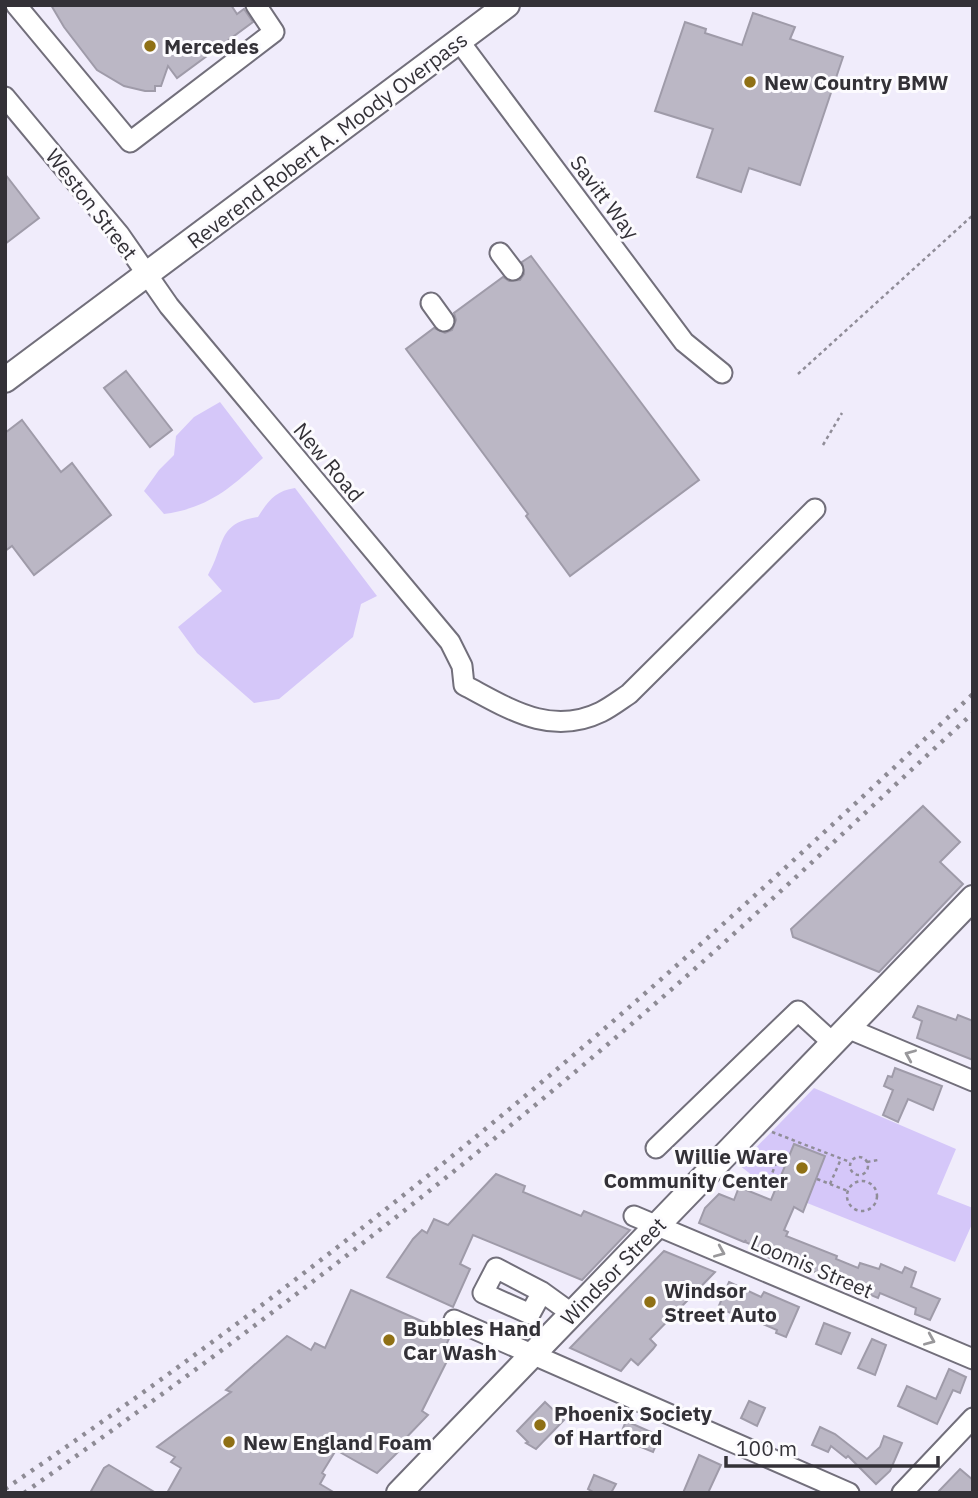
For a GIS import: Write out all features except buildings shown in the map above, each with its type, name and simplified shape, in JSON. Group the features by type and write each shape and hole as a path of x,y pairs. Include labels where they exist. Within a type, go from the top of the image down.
{"main road":[{"name":"Reverend Robert A. Moody Overpass","path":"146,274 507,5"},
{"name":"Weston Street","path":"5,380 146,274"},
{"name":"Windsor Street","path":"399,1493 973,898"}],"street":[{"path":"16,5 130,142 274,32 256,5"},
{"name":"Savitt Way","path":"459,41 684,342 722,373"},
{"name":"Weston Street","path":"5,97 119,234 146,274"},
{"path":"500,253 513,270"},
{"name":"New Road","path":"146,274 169,306 450,642 462,666 464,685 540,721 569,722 601,712 629,694 815,509"},
{"path":"431,303 444,321"},
{"path":"656,1148 798,1011 840,1035 973,1081"},
{"name":"Loomis Street","path":"634,1216 973,1359"},
{"path":"542,1292 570,1313"},
{"path":"454,1320 849,1493"},
{"path":"902,1493 973,1418"}],"path":[{"path":"797,374 973,215"},
{"path":"823,445 842,413"},
{"path":"769,1130 850,1162"},
{"path":"811,1147 813,1142"},
{"path":"850,1162 860,1157 867,1162 878,1160"},
{"path":"830,1184 841,1159"},
{"path":"850,1162 851,1171 860,1175"},
{"path":"860,1175 867,1171 867,1162"},
{"path":"770,1179 776,1163 785,1167"},
{"path":"860,1175 861,1181"},
{"path":"817,1179 848,1191"},
{"path":"861,1181 871,1184 877,1191 876,1201 870,1209 860,1211 852,1207 847,1198 848,1191 852,1185 861,1181"}],"shaded area":[{"path":"220,402 263,458 219,495 194,507 164,514 144,491 174,455 176,436 194,417"},
{"path":"295,488 377,596 361,604 353,637 279,699 254,703 197,653 178,627 222,591 208,575 228,531 244,520 258,517 273,498"},
{"path":"814,1088 956,1149 937,1194 973,1208 973,1222 955,1262 767,1187 739,1165"}],"railway":[{"path":"5,1489 251,1313 411,1190 489,1126 684,959 973,694"},
{"path":"24,1493 264,1318 498,1136 690,973 973,713"}],"place":[{"name":"Mercedes","path":"150,46"},
{"name":"New Country BMW","path":"750,82"},
{"name":"Willie Ware Community Center","path":"802,1168"},
{"name":"Windsor Street Auto","path":"650,1302"},
{"name":"Bubbles Hand Car Wash","path":"389,1340"},
{"name":"Phoenix Society of Hartford","path":"540,1425"},
{"name":"New England Foam","path":"229,1442"}]}
